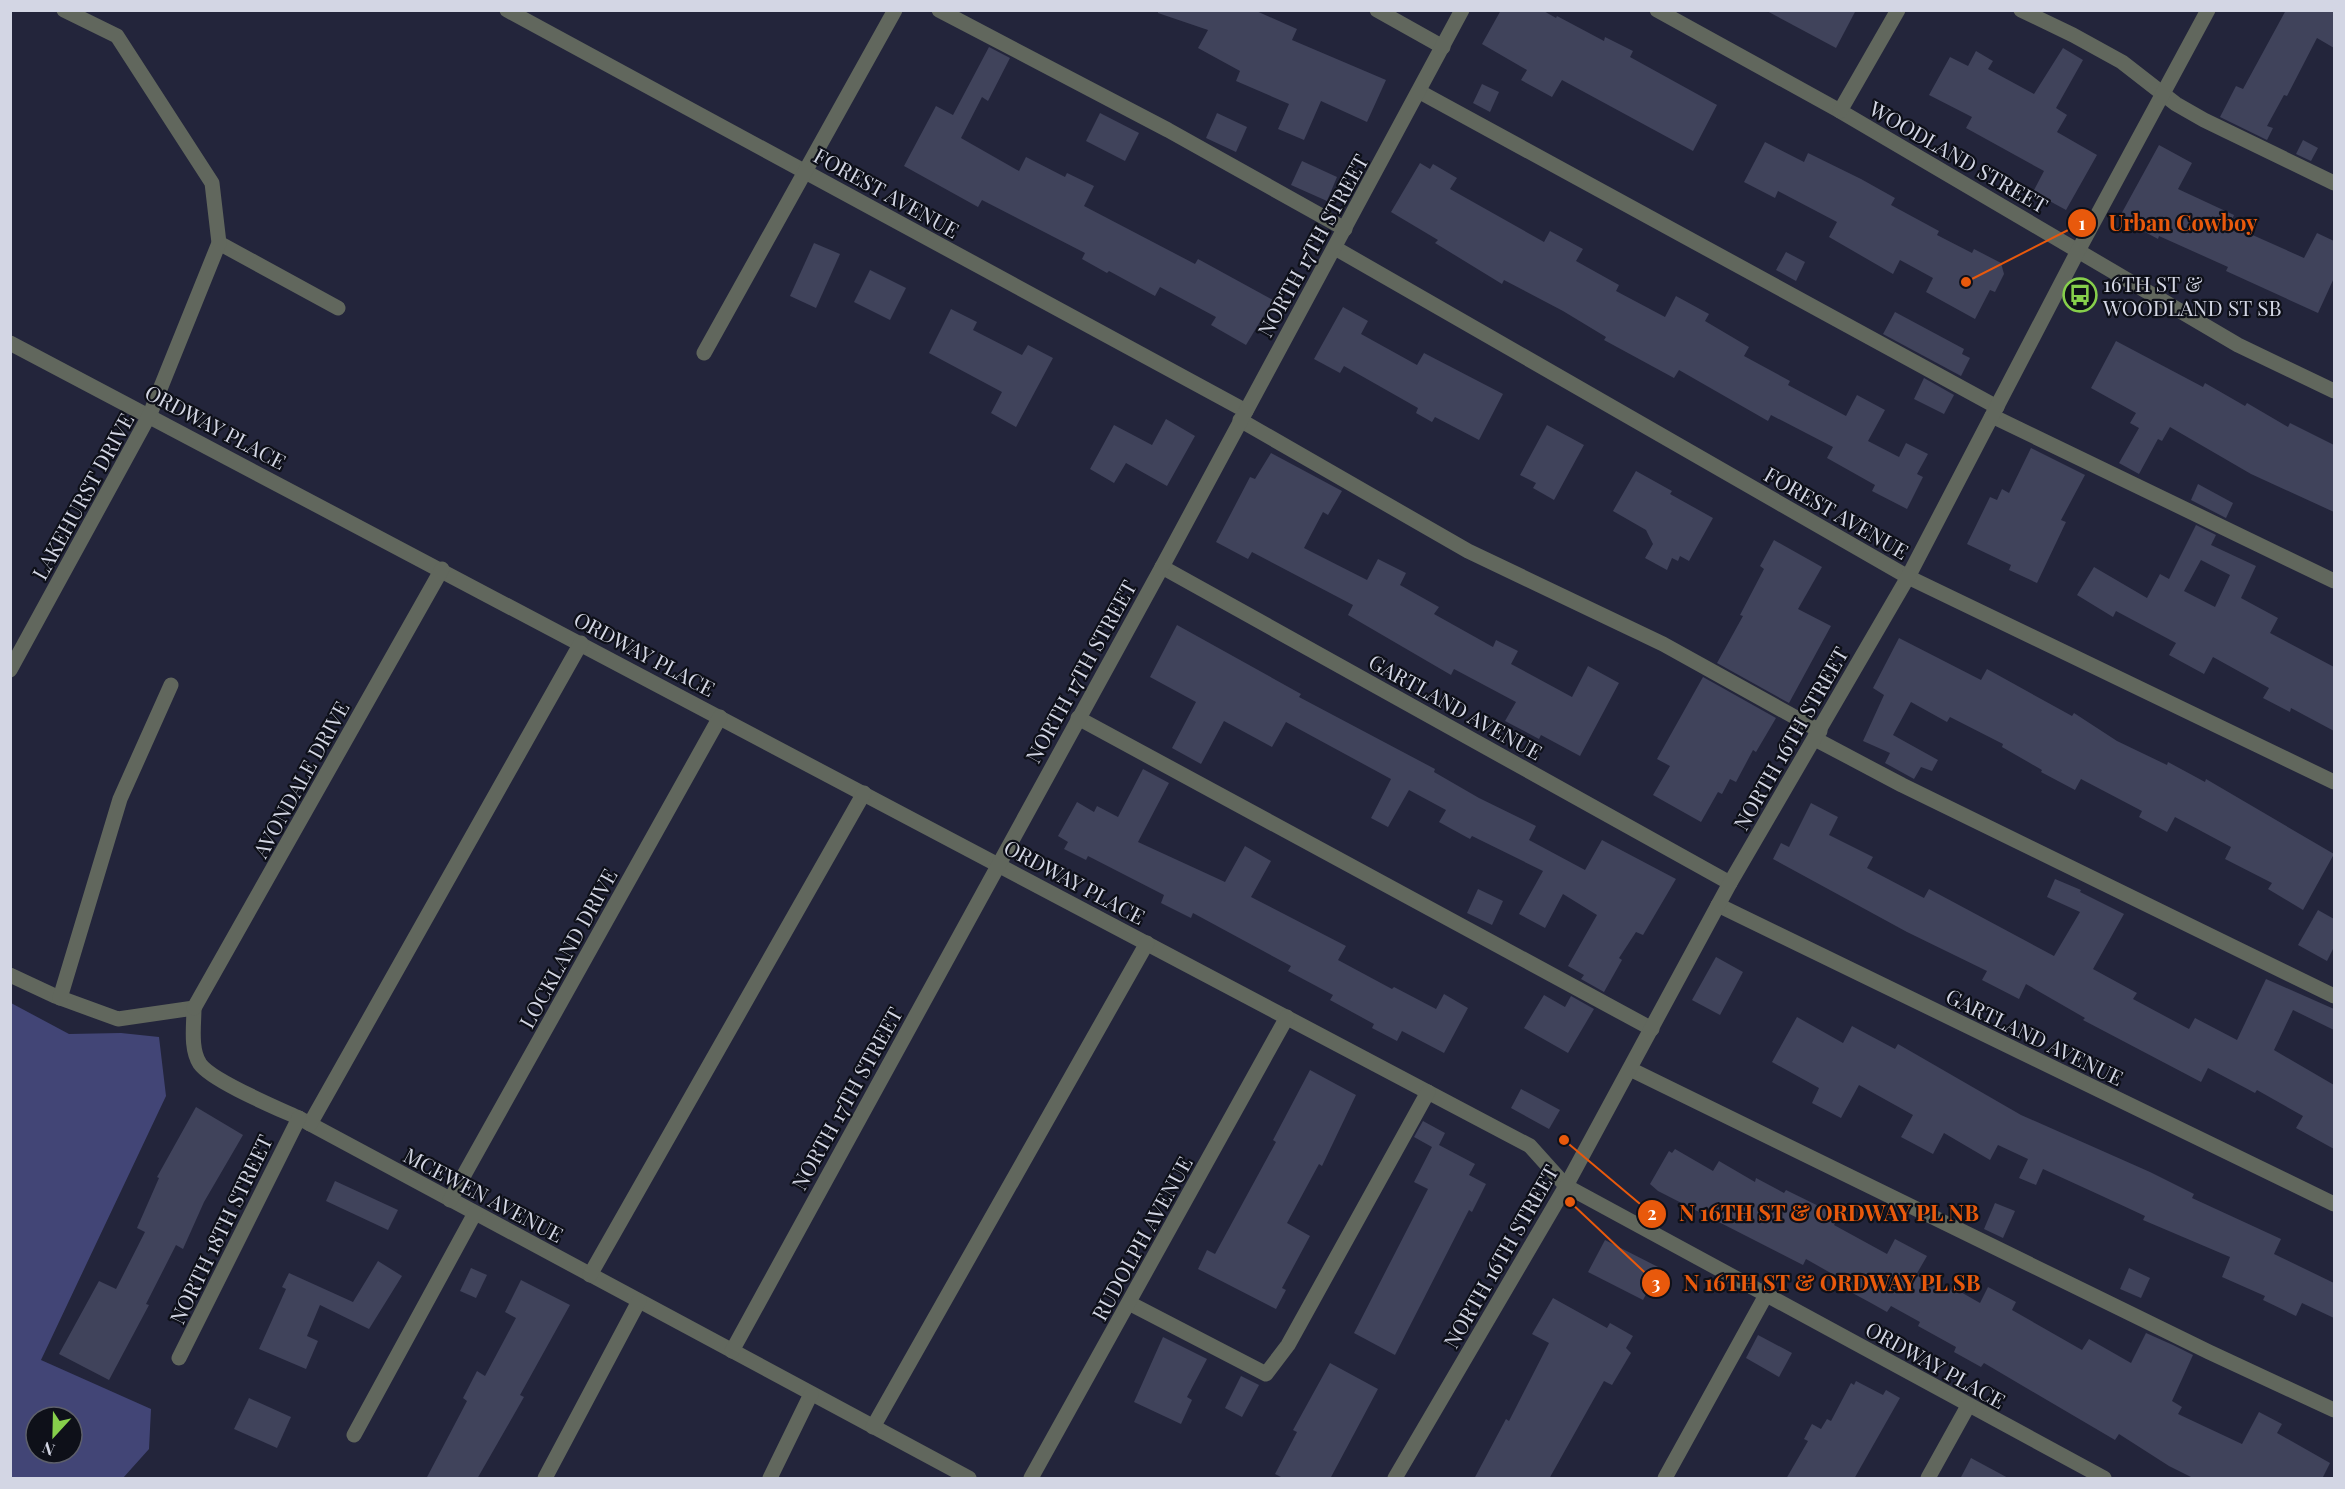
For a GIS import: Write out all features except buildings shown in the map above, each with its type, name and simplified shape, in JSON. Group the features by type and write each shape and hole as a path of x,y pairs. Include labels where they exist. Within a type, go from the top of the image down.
{"street":[{"name":"LAKEHURST DRIVE","path":"10,670 150,414 219,243 212,183 117,36 64,10"},
{"name":"FOREST AVENUE","path":"507,10 804,171 1243,415 1468,551 1672,649 1902,784 2334,996"},
{"path":"704,353 895,10"},
{"path":"939,10 1168,130 1345,229"},
{"path":"1377,10 1443,47"},
{"name":"NORTH 17TH STREET","path":"732,1351 1162,567 1420,92 1462,10"},
{"name":"WOODLAND STREET","path":"1657,10 1678,16 2079,249 2238,345 2334,391"},
{"path":"1840,111 1898,10"},
{"path":"2021,10 2122,62 2204,120 2334,183"},
{"name":"NORTH 16TH STREET","path":"1395,1479 1566,1186 1730,883 1908,577 2079,249 2208,10"},
{"path":"1420,92 1995,412 2334,581"},
{"path":"219,243 338,308"},
{"name":"FOREST AVENUE","path":"1335,248 1908,577 2334,782"},
{"name":"ORDWAY PLACE","path":"10,343 150,414 1530,1146 1566,1186 2104,1479"},
{"name":"GARTLAND AVENUE","path":"1162,567 1730,883"},
{"name":"AVONDALE DRIVE","path":"194,1008 442,569"},
{"name":"NORTH 18TH STREET","path":"179,1358 304,1121 581,643"},
{"path":"60,998 120,799 171,685"},
{"name":"LOCKLAND DRIVE","path":"450,1200 720,717"},
{"path":"1078,718 1652,1029"},
{"path":"590,1275 864,793"},
{"name":"GARTLAND AVENUE","path":"1718,905 2334,1204"},
{"path":"873,1427 1147,943"},
{"path":"10,975 60,998 118,1019 194,1008"},
{"name":"MCEWEN AVENUE","path":"194,1008 194,1044 200,1064 214,1076 304,1121 969,1479"},
{"name":"RUDOLPH AVENUE","path":"1031,1479 1287,1017"},
{"path":"1630,1069 2209,1352 2334,1410"},
{"path":"1129,1303 1266,1374 1288,1345 1428,1092"},
{"path":"354,1435 475,1213"},
{"path":"1665,1479 1766,1295"},
{"path":"545,1479 639,1301"},
{"path":"770,1479 811,1394"},
{"path":"1928,1479 1968,1406"}],"shaded area":[{"path":"11,1003 69,1034 121,1033 159,1037 166,1096 41,1360 151,1409 149,1449 123,1478 11,1478"}],"place":[{"name":"Urban Cowboy","path":"1966,282"},
{"name":"16TH ST & WOODLAND ST SB","path":"2080,295"},
{"name":"N 16TH ST & ORDWAY PL NB","path":"1564,1140"},
{"name":"N 16TH ST & ORDWAY PL SB","path":"1570,1202"}]}
